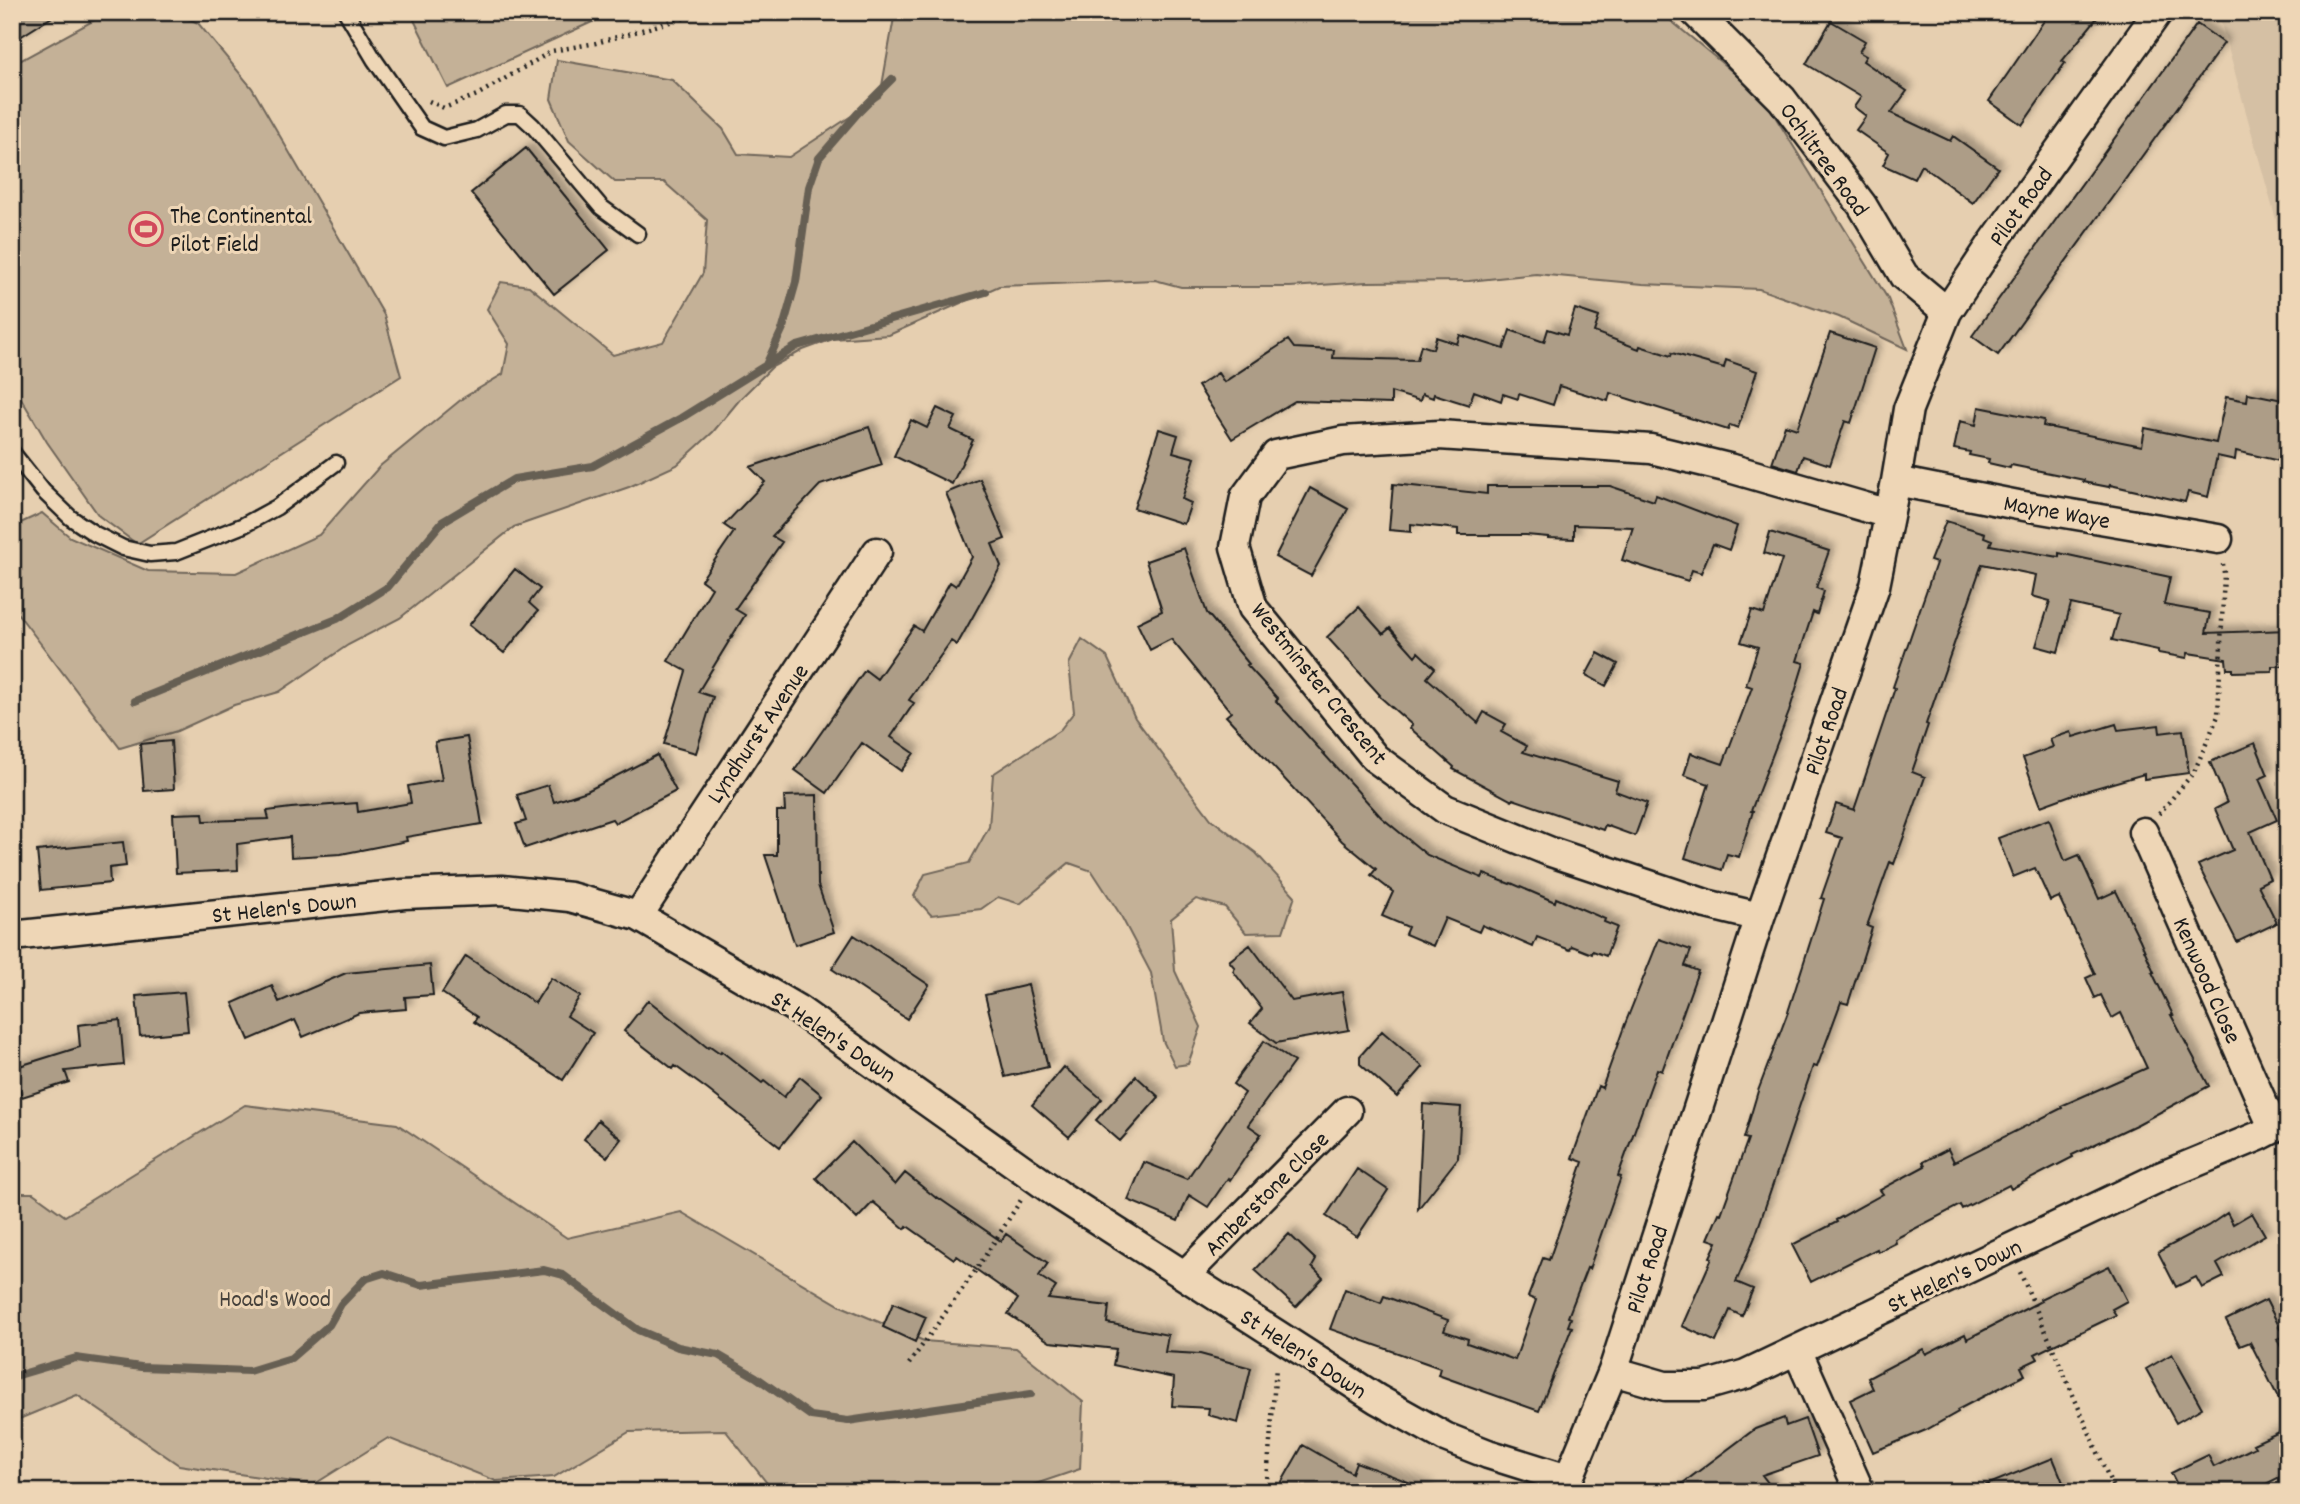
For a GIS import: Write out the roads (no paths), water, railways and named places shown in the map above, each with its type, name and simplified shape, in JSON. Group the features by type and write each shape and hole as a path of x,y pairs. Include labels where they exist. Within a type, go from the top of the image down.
{"street":[{"name":"Ochiltree Road","path":"1695,12 1782,99 1862,205 1904,276 1947,312"},
{"name":"Pilot Road","path":"1565,1485 1613,1371 1760,917 1875,586 1908,409 1947,312 1992,244 2158,12"},
{"name":"Westminster Crescent","path":"1760,917 1706,904 1551,852 1457,814 1445,809 1375,758 1253,608 1235,547 1245,496 1276,455 1343,441 1439,435 1651,449 1733,468 1889,514"},
{"name":"Mayne Waye","path":"1896,481 2218,539"},
{"name":"Lyndhurst Avenue","path":"638,916 877,552"},
{"name":"Kenwood Close","path":"2144,832 2280,1124"},
{"name":"St Helen's Down","path":"12,936 404,894 502,890 570,897 638,916 797,1009 1059,1195 1377,1399 1445,1437 1565,1485"},
{"name":"Amberstone Close","path":"1185,1275 1347,1111"},
{"name":"St Helen's Down","path":"1613,1371 1665,1386 1703,1386 1746,1374 2160,1177 2259,1136 2280,1124"},
{"path":"1797,1350 1860,1492"}],"lane":[{"path":"345,12 422,128 444,138 477,130 506,114 520,114 533,125 601,207 638,234"},
{"path":"12,452 43,491 71,518 123,548 150,554 176,552 244,525 277,507 337,463"}],"waterway":[{"path":"766,365 783,328 796,282 809,187 819,158 892,79"},
{"path":"135,701 337,619 388,587 442,522 514,479 593,466 681,418 797,346 986,292"},
{"path":"12,1377 76,1358 141,1367 249,1371 291,1358 329,1325 341,1304 365,1279 384,1273 421,1285 544,1270 563,1275 638,1330 678,1347 718,1355 756,1377 811,1416 848,1421 1031,1394"}],"place":[{"name":"The Continental Pilot Field","path":"146,229"}],"park label":[{"name":"Hoad's Wood","path":"275,1298"}]}
